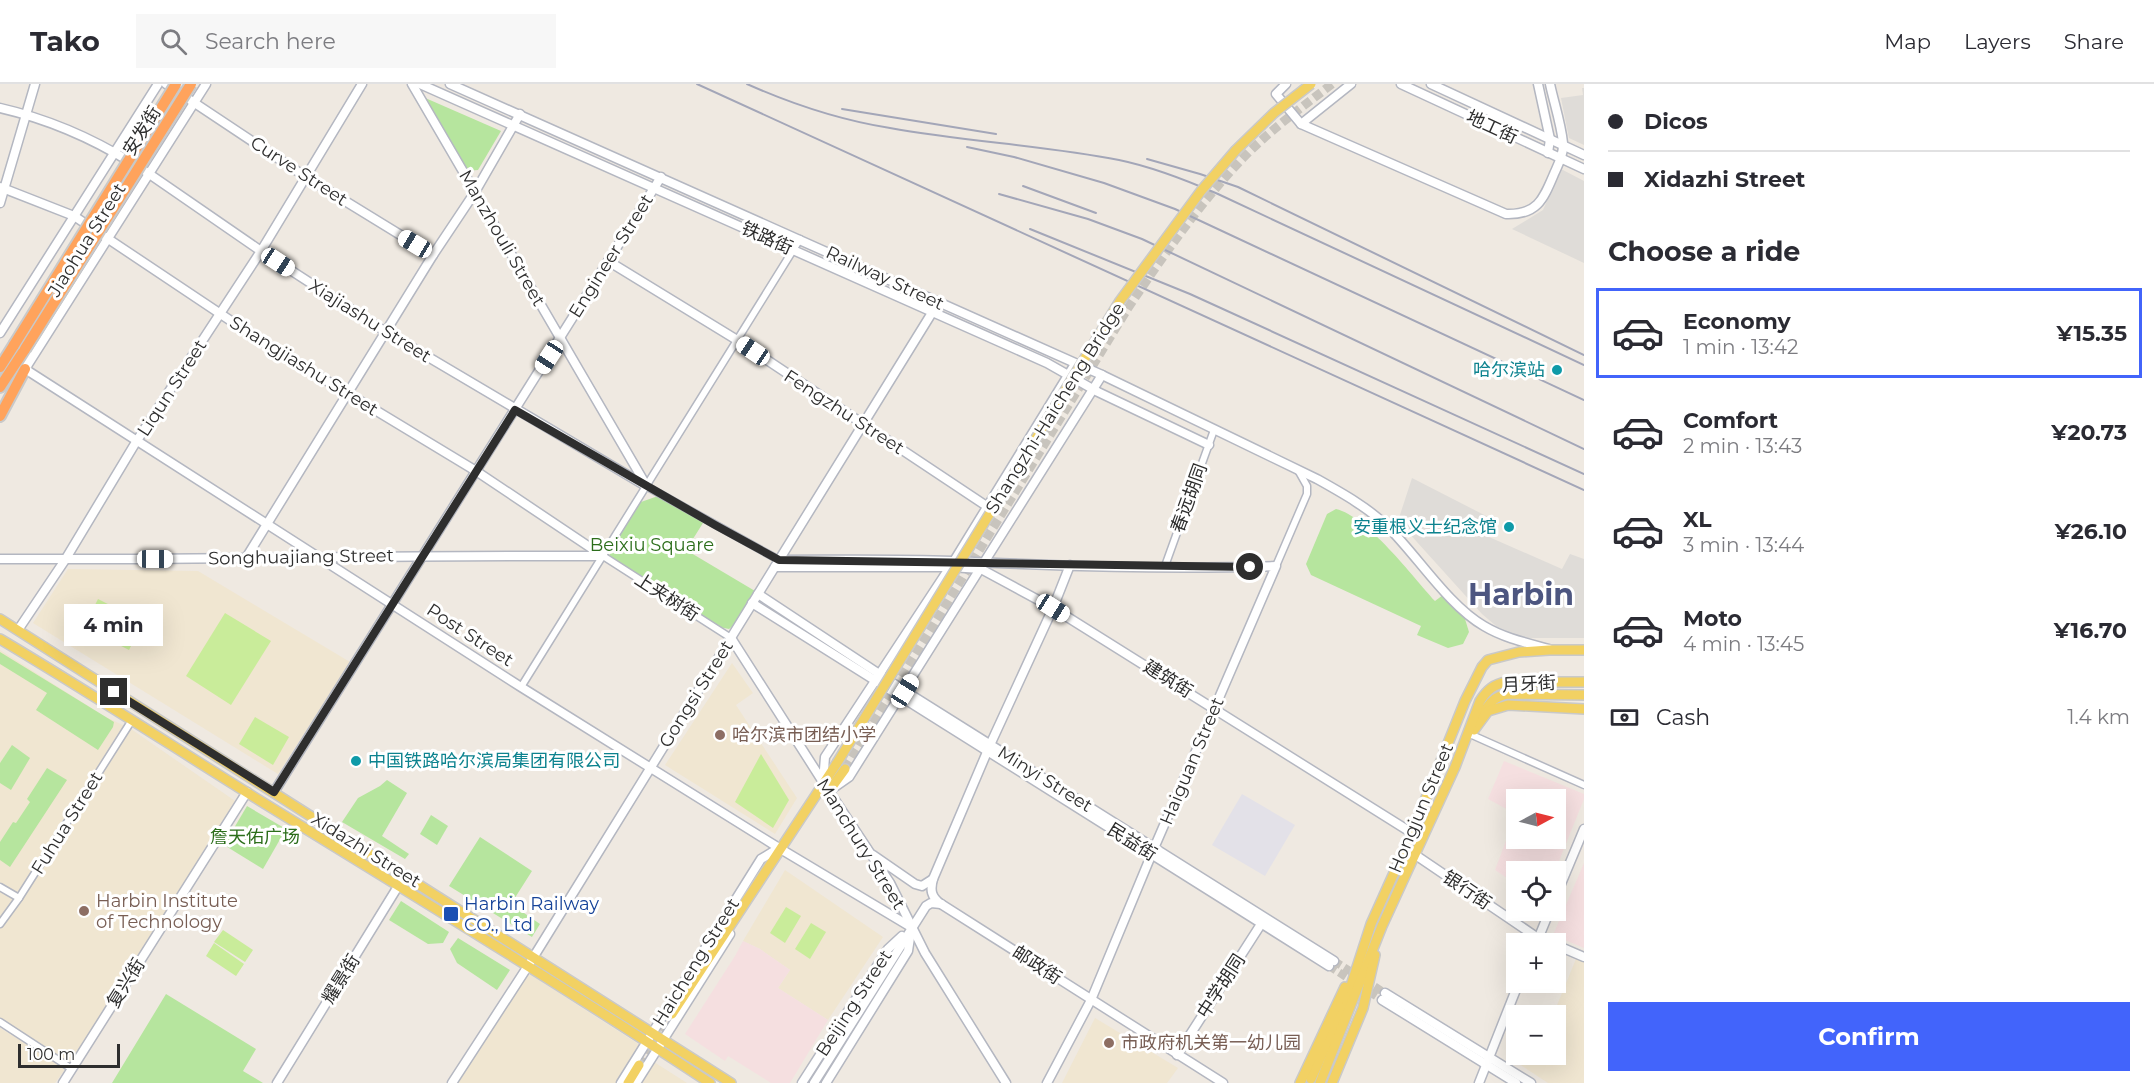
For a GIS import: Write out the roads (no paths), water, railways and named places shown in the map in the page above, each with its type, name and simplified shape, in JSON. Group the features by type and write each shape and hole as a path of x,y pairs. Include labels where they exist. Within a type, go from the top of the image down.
{"highway":[{"name":"安发街","path":"19,347 176,84"},
{"name":"安发街","path":"19,347 191,84"},
{"path":"0,398 9,363 19,347"},
{"name":"Jiaohua Street","path":"0,387 9,363"},
{"name":"Jiaohua Street","path":"0,416 9,363"}],"main road":[{"name":"Shangzhi-Haicheng Bridge","path":"826,786 841,766 1120,302 1201,191 1236,150 1274,113 1311,84"},
{"name":"Xidazhi Street","path":"0,619 405,875 710,1083"},
{"name":"Xidazhi Street","path":"0,639 80,686 398,885 652,1032 731,1083"},
{"name":"月牙街","path":"1471,691 1482,667 1488,660 1519,652 1584,650"},
{"name":"月牙街","path":"1470,734 1480,701 1485,693 1495,685 1507,682 1584,682"},
{"name":"Hongjun Street","path":"1316,1081 1412,832 1471,691"},
{"name":"月牙街","path":"1470,734 1490,702 1495,698 1507,694 1584,695"},
{"path":"1479,722 1488,711 1508,705 1584,708"},
{"name":"Hongjun Street","path":"1300,1083 1414,854 1470,734"},
{"name":"Haicheng Street","path":"672,1014 779,848 826,786"},
{"name":"Hongjun Street","path":"1332,1083 1363,1008 1377,925"},
{"path":"628,1083 639,1065"}],"street":[{"path":"0,203 2,188 35,84"},
{"name":"Jiaohua Street","path":"0,333 158,84"},
{"name":"Curve Street","path":"166,84 306,177 433,255"},
{"name":"Jiaohua Street","path":"9,363 108,238 206,84"},
{"name":"Liqun Street","path":"18,630 65,560 136,442 261,251 362,84"},
{"name":"Manzhouli Street","path":"412,84 646,486"},
{"name":"铁路街","path":"420,84 1047,363 1093,389 1209,445"},
{"name":"Railway Street","path":"450,84 1102,375 1317,479 1341,492 1382,522 1453,599 1478,622 1497,633 1549,650"},
{"path":"1286,84 1276,94 1301,123 1506,214 1521,214 1533,208 1544,198 1560,159 1563,145 1550,84"},
{"path":"1301,123 1351,84"},
{"name":"地工街","path":"1401,84 1584,169"},
{"name":"地工街","path":"1431,84 1584,155"},
{"path":"1539,84 1550,139 1548,153"},
{"name":"Xiajiashu Street","path":"0,108 69,128 115,152 386,332 646,486"},
{"path":"246,558 433,255 475,192 520,114"},
{"name":"Engineer Street","path":"274,792 661,177"},
{"name":"Shangjiashu Street","path":"2,188 74,216 220,314 347,394 476,471 603,556"},
{"path":"521,687 800,239"},
{"name":"Fengzhu Street","path":"608,261 736,340 988,507"},
{"name":"Gongsi Street","path":"452,1083 531,962 938,303"},
{"name":"Post Street","path":"9,363 521,687 779,848 911,927"},
{"name":"Haicheng Street","path":"1075,364 952,564 825,757 826,786 849,777 1102,375"},
{"name":"春远胡同","path":"1165,566 1214,430"},
{"name":"Haiguan Street","path":"1047,1083 1091,1000 1153,850 1307,494 1307,486 1298,470"},
{"path":"646,486 777,563 1276,566"},
{"name":"Songhuajiang Street","path":"0,559 320,558 423,555 603,556"},
{"name":"上夹树街","path":"603,556 731,638"},
{"path":"941,904 934,898 932,892 933,879 988,748 1053,608 1070,565"},
{"name":"建筑街","path":"983,566 1412,832"},
{"name":"Minyi Street","path":"758,594 880,673 903,694 1332,964"},
{"path":"752,603 875,682 903,694"},
{"name":"Manchury Street","path":"731,638 890,884 925,953 1006,1083"},
{"name":"Fuhua Street","path":"0,924 19,898 132,720"},
{"path":"1470,734 1584,785"},
{"name":"复兴街","path":"63,1083 247,792"},
{"path":"1566,872 1584,829"},
{"name":"Haicheng Street","path":"621,1083 761,859 779,848"},
{"name":"Haicheng Street","path":"636,1083 772,869 779,848"},
{"path":"869,852 915,884 922,886 933,879"},
{"name":"银行街","path":"1414,854 1526,933"},
{"name":"耀景街","path":"277,1083 405,875"},
{"path":"0,887 19,898"},
{"path":"911,927 927,904 941,904"},
{"name":"邮政街","path":"941,904 1223,1083"},
{"name":"中学胡同","path":"1177,1055 1263,921"},
{"name":"Beijing Street","path":"802,1083 888,949 911,927"},
{"name":"Beijing Street","path":"814,1083 911,927"},
{"name":"Beijing Street","path":"825,1083 908,951 911,927"},
{"path":"1566,949 1584,957"},
{"path":"1479,1083 1516,993"},
{"path":"1383,996 1488,1061 1531,1083"},
{"path":"0,1022 72,1069"},
{"path":"1488,1061 1516,1083"}],"tunnel":[{"path":"845,769 1128,308 1168,250 1211,194 1243,158 1275,129 1332,84"},
{"path":"1334,961 1385,993"},
{"path":"1329,966 1382,1000"},
{"path":"639,1065 672,1014"}],"railway":[{"path":"697,84 1584,490"},
{"path":"747,84 817,110 871,125 1090,155 1157,170 1218,194 1584,365"},
{"path":"842,109 996,134"},
{"path":"967,147 1014,157 1104,183 1175,209 1584,400"},
{"path":"1147,159 1238,187 1584,355"},
{"path":"1023,186 1096,213"},
{"path":"999,194 1088,219 1142,239 1584,449"},
{"path":"1030,229 1190,294 1584,474"}],"place":[{"name":"哈尔滨站","path":"1557,370"},
{"name":"安重根义士纪念馆","path":"1509,527"},
{"name":"哈尔滨市团结小学","path":"720,735"},
{"name":"中国铁路哈尔滨局集团有限公司","path":"356,761"},
{"name":"Harbin Institute of Technology","path":"84,911"},
{"name":"Harbin Railway CO., Ltd","path":"451,914"},
{"name":"市政府机关第一幼儿园","path":"1109,1043"}],"district":[{"name":"Harbin","path":"1521,595"}],"park label":[{"name":"Beixiu Square","path":"652,545"},
{"name":"詹天佑广场","path":"255,837"}]}
